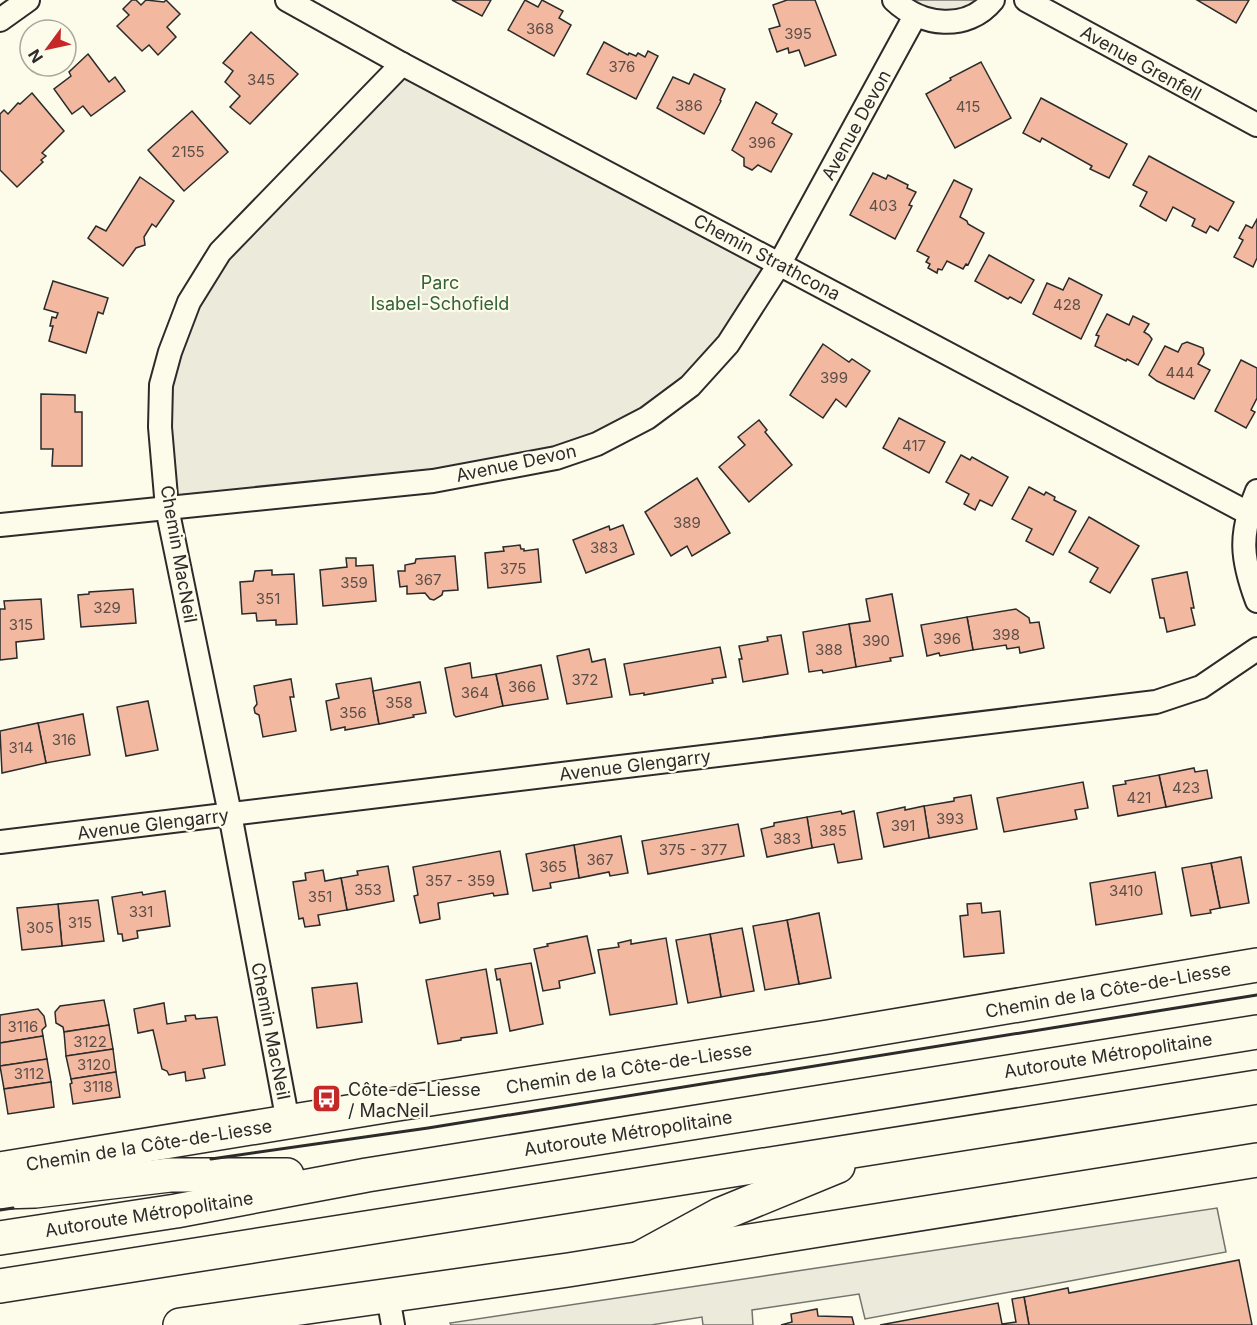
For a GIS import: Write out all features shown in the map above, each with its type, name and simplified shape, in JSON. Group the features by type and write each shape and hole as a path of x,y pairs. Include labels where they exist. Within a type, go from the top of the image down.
{"main road":[{"name":"Chemin de la Côte-de-Liesse","path":"0,1169 828,1037 1257,965"},
{"name":"Autoroute Métropolitaine","path":"0,1238 176,1211 367,1175 1257,1032"},
{"path":"0,1286 1257,1087"},
{"path":"640,1258 719,1215 892,1144"},
{"path":"180,1325 390,1311 640,1258 1257,1161"},
{"path":"0,1192 35,1191 170,1175 367,1175"}],"street":[{"path":"0,20 28,0"},
{"name":"Chemin Strathcona","path":"286,0 402,64 1248,513"},
{"path":"894,0 915,16 929,21 943,22 958,21 973,16 993,0"},
{"name":"Avenue Grenfell","path":"1026,0 1257,125"},
{"name":"Avenue Devon","path":"0,525 433,481 556,458 597,444 647,418 690,386 728,344 780,263 915,16"},
{"name":"Chemin MacNeil","path":"288,1122 230,814 167,508 160,427 161,385 170,352 189,302 220,252 402,64"},
{"path":"1257,491 1248,513 1244,542 1246,571 1257,601"},
{"name":"Avenue Glengarry","path":"0,842 1156,702 1202,687 1257,650"}],"green space":[{"path":"894,0 993,0 958,21"},
{"name":"Parc Isabel-Schofield","path":"402,64 780,263 690,386 556,458 167,508 160,427 189,302"}],"shaded area":[{"path":"1217,1208 1226,1252 865,1319 859,1294 752,1310 753,1325 703,1325 702,1317 651,1325 451,1325 450,1323"}],"building":[{"path":"132,0 136,0 141,5 146,0 164,2 166,0 180,14 167,27 176,37 158,55 149,45 142,51 117,26 129,15 123,9"},
{"path":"452,0 491,0 482,16"},
{"path":"525,0 538,7 542,0 563,11 559,18 571,25 554,56 508,30"},
{"path":"787,0 815,0 836,55 805,66 799,50 789,53 788,48 777,52 769,29 780,26 773,5"},
{"path":"1197,0 1249,0 1236,23"},
{"path":"251,32 298,74 250,124 230,107 240,96 225,82 233,71 223,63"},
{"path":"604,42 628,55 629,53 636,56 638,53 645,57 648,51 658,56 636,99 587,74"},
{"path":"88,54 109,82 115,77 125,91 91,116 83,106 72,114 54,89 68,78 78,78 78,63"},
{"path":"981,62 1011,118 955,148 926,94"},
{"path":"694,74 725,89 704,134 657,108 673,77 689,84"},
{"path":"32,93 64,131 42,153 46,156 41,160 43,162 17,187 0,170 0,114 4,110 8,114"},
{"path":"1041,98 1127,144 1109,178 1090,169 1092,166 1042,138 1040,142 1023,133"},
{"path":"756,102 777,114 772,123 792,134 771,172 758,165 752,170 744,166 744,158 732,150"},
{"path":"192,111 228,152 184,191 148,150"},
{"path":"1149,156 1234,202 1218,231 1210,226 1206,233 1192,226 1195,219 1173,207 1166,221 1140,206 1147,192 1133,185"},
{"path":"873,173 886,179 888,175 908,185 907,188 916,192 909,205 912,206 895,239 850,215"},
{"path":"140,177 174,201 156,227 152,224 144,237 145,245 136,248 123,266 88,238 96,226 106,231"},
{"path":"954,180 972,189 960,217 984,233 968,265 966,264 963,269 947,261 942,270 938,269 937,273 928,268 930,264 926,262 929,257 917,251"},
{"path":"1257,219 1257,258 1253,267 1234,257 1243,240 1239,238 1246,225 1252,228"},
{"path":"989,255 1034,280 1021,303 1010,297 1008,299 975,281"},
{"path":"1069,278 1102,295 1081,339 1033,314 1047,283 1063,290"},
{"path":"53,281 108,298 103,314 98,312 86,353 49,341 53,326 50,326 52,317 56,318 58,313 44,309"},
{"path":"1107,314 1129,325 1133,316 1149,324 1144,332 1152,339 1138,365 1095,346 1099,336 1096,335"},
{"path":"1187,342 1203,348 1204,354 1198,364 1210,370 1194,399 1149,375 1165,346 1178,352 1182,344"},
{"path":"823,344 849,362 852,359 870,371 846,407 836,399 823,418 790,395"},
{"path":"1241,360 1257,368 1257,398 1251,410 1255,412 1246,428 1215,411"},
{"path":"41,394 75,395 75,412 82,412 82,466 52,466 53,449 41,449"},
{"path":"899,418 945,442 929,473 883,448"},
{"path":"759,420 767,430 765,432 792,465 749,502 719,467 745,445 738,437"},
{"path":"961,455 970,460 972,457 1008,477 992,506 980,500 975,510 964,504 969,494 946,482"},
{"path":"697,478 730,533 692,556 687,546 671,556 645,512"},
{"path":"1029,487 1044,495 1046,492 1055,497 1054,500 1076,511 1053,555 1026,541 1032,529 1012,519"},
{"path":"1089,517 1139,546 1110,593 1090,582 1098,568 1069,552"},
{"path":"623,525 634,554 586,573 573,540 609,526 610,530"},
{"path":"520,545 524,551 538,549 541,582 488,588 485,553 504,551 503,547"},
{"path":"455,556 458,590 443,591 442,595 434,600 425,593 407,594 407,586 400,587 398,571 405,571 405,565 415,563 416,559"},
{"path":"346,558 356,558 356,566 373,565 376,601 323,606 320,570 347,567"},
{"path":"272,570 272,575 294,574 297,624 276,625 276,620 257,621 256,613 242,614 240,582 253,581 255,571"},
{"path":"1187,572 1195,625 1167,632 1164,618 1160,618 1152,579"},
{"path":"133,589 136,623 81,627 78,595"},
{"path":"892,594 903,656 890,658 891,661 856,667 849,624 870,621 866,599"},
{"path":"41,599 44,639 16,642 17,658 0,660 0,609 5,609 4,601"},
{"path":"1016,609 1029,618 1030,623 1039,622 1044,648 1020,653 1019,647 1007,649 1006,645 973,650 967,617"},
{"path":"967,617 973,650 927,656 921,625"},
{"path":"849,624 856,667 823,673 822,670 809,672 803,632"},
{"path":"781,635 788,674 743,682 739,646 768,641 767,637"},
{"path":"720,647 726,677 712,679 713,683 644,695 644,693 630,695 624,664"},
{"path":"589,649 592,662 605,659 612,697 567,704 557,656"},
{"path":"470,663 472,678 496,674 503,706 456,717 445,668"},
{"path":"541,665 548,699 503,706 496,674"},
{"path":"371,678 379,724 331,730 326,701 339,698 336,684"},
{"path":"291,679 294,697 290,697 296,731 263,737 259,715 255,713 254,708 257,704 254,686"},
{"path":"420,682 426,713 379,724 373,691"},
{"path":"148,701 158,750 126,756 117,707"},
{"path":"83,714 90,755 46,763 38,723"},
{"path":"38,723 46,763 2,773 0,731"},
{"path":"1194,768 1195,772 1207,770 1212,798 1166,807 1159,775"},
{"path":"1159,775 1166,807 1118,816 1113,786 1126,784 1125,781"},
{"path":"1083,782 1088,808 1075,810 1077,819 1004,832 997,798"},
{"path":"971,795 977,829 929,838 924,806 954,801 954,798"},
{"path":"924,806 929,838 884,847 877,813 905,807 905,810"},
{"path":"841,811 842,814 854,811 862,859 838,863 834,844 812,848 807,817"},
{"path":"807,817 812,848 767,857 761,829 774,826 774,823"},
{"path":"738,824 744,856 648,874 642,841"},
{"path":"621,836 628,873 610,876 609,872 579,878 574,845"},
{"path":"574,845 579,878 550,883 551,888 533,891 526,854"},
{"path":"500,851 508,894 494,896 493,893 438,903 440,919 420,923 414,896 418,895 413,867"},
{"path":"1241,857 1249,903 1220,908 1211,863"},
{"path":"1211,863 1220,908 1210,910 1211,913 1191,916 1182,868"},
{"path":"388,866 394,901 347,910 341,878 358,875 357,871"},
{"path":"323,870 325,881 341,878 347,910 318,915 320,925 305,927 303,918 299,919 293,882 306,880 305,873"},
{"path":"1155,872 1162,914 1096,925 1090,883"},
{"path":"165,891 170,926 137,931 138,938 123,941 122,934 118,934 112,897"},
{"path":"98,900 104,941 62,946 58,904"},
{"path":"981,903 982,913 1000,911 1004,953 964,957 960,916 968,915 967,904"},
{"path":"58,904 62,946 22,950 17,908"},
{"path":"819,913 831,978 799,984 787,920"},
{"path":"787,920 799,984 765,990 753,926"},
{"path":"742,928 754,991 721,997 710,934"},
{"path":"710,934 721,997 688,1003 676,940"},
{"path":"587,936 595,973 559,981 560,988 543,991 534,949"},
{"path":"666,938 677,1004 610,1015 598,950 619,947 618,943 631,940 631,944"},
{"path":"531,963 543,1024 510,1031 500,979 497,980 495,969"},
{"path":"486,969 497,1033 438,1044 426,980"},
{"path":"357,983 362,1022 317,1028 312,988"},
{"path":"104,1000 109,1025 64,1032 63,1027 56,1023 55,1012 60,1006"},
{"path":"164,1003 167,1024 186,1021 185,1016 195,1015 196,1019 217,1017 225,1065 203,1069 205,1078 186,1081 185,1072 169,1075 162,1069 153,1030 138,1033 134,1009"},
{"path":"38,1009 44,1016 46,1026 42,1030 43,1036 0,1043 0,1015"},
{"path":"109,1025 113,1049 66,1056 64,1032"},
{"path":"43,1036 47,1059 0,1066 0,1043"},
{"path":"113,1049 116,1072 71,1079 66,1056"},
{"path":"47,1059 51,1082 4,1089 0,1066"},
{"path":"116,1072 120,1097 73,1104 71,1079"},
{"path":"51,1082 54,1107 8,1114 4,1089"},
{"path":"1239,1260 1252,1325 1029,1325 1024,1297 1068,1288 1069,1293"},
{"path":"1024,1297 1029,1325 880,1325 998,1303 1002,1324 1016,1322 1012,1299"},
{"path":"817,1309 818,1316 852,1317 854,1325 781,1325 792,1322 791,1314"}],"wall":[{"path":"211,1159 428,1128 1257,995"},
{"path":"0,1210 13,1208"}],"place":[{"name":"Côte-de-Liesse / MacNeil","path":"327,1099"}]}
